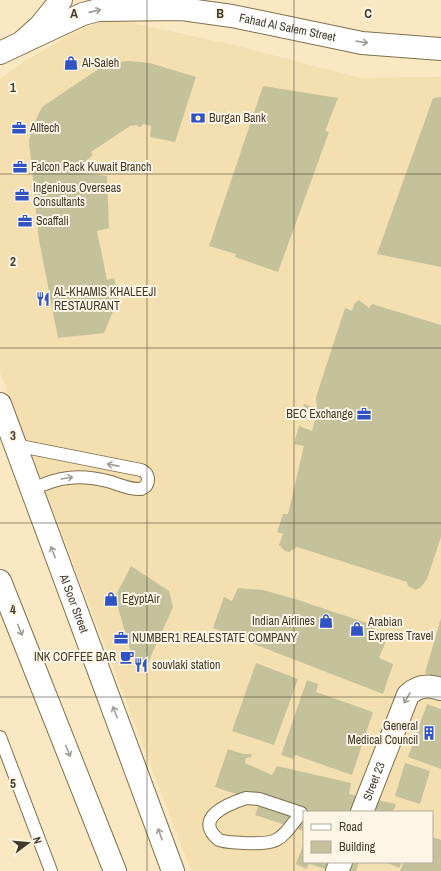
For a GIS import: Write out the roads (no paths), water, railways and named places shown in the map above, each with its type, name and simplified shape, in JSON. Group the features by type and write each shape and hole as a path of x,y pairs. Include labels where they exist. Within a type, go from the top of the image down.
{"main road":[{"path":"21,43 40,26 61,0"},
{"path":"231,0 259,14 278,26"},
{"name":"Fahad Al Salem Street","path":"0,53 83,14 98,10 182,9 232,16 362,43 441,49"},
{"name":"Al Soor Street","path":"0,404 30,490 173,871"},
{"path":"0,583 115,871"},
{"name":"Street 23","path":"362,811 408,695 412,690 428,685 441,689"}],"lane":[{"path":"15,446 141,470 146,473 148,478 146,486 141,489 91,477 81,477 57,480 30,490"},
{"path":"0,737 51,871"},
{"path":"246,798 259,799 302,813 279,839 268,844 224,842 215,836 211,827 212,817 219,809 246,798"}],"place":[{"name":"Al-Saleh","path":"71,63"},
{"name":"Burgan Bank","path":"198,118"},
{"name":"Alltech","path":"19,128"},
{"name":"Falcon Pack Kuwait Branch","path":"20,167"},
{"name":"Ingenious Overseas Consultants","path":"22,195"},
{"name":"Scaffali","path":"25,221"},
{"name":"AL-KHAMIS KHALEEJI RESTAURANT","path":"43,299"},
{"name":"BEC Exchange","path":"364,414"},
{"name":"EgyptAir","path":"111,599"},
{"name":"Indian Airlines","path":"326,621"},
{"name":"Arabian Express Travel","path":"357,629"},
{"name":"NUMBER1 REALESTATE COMPANY","path":"121,638"},
{"name":"INK COFFEE BAR","path":"127,657"},
{"name":"souvlaki station","path":"141,665"},
{"name":"General Medical Council","path":"429,733"}]}
